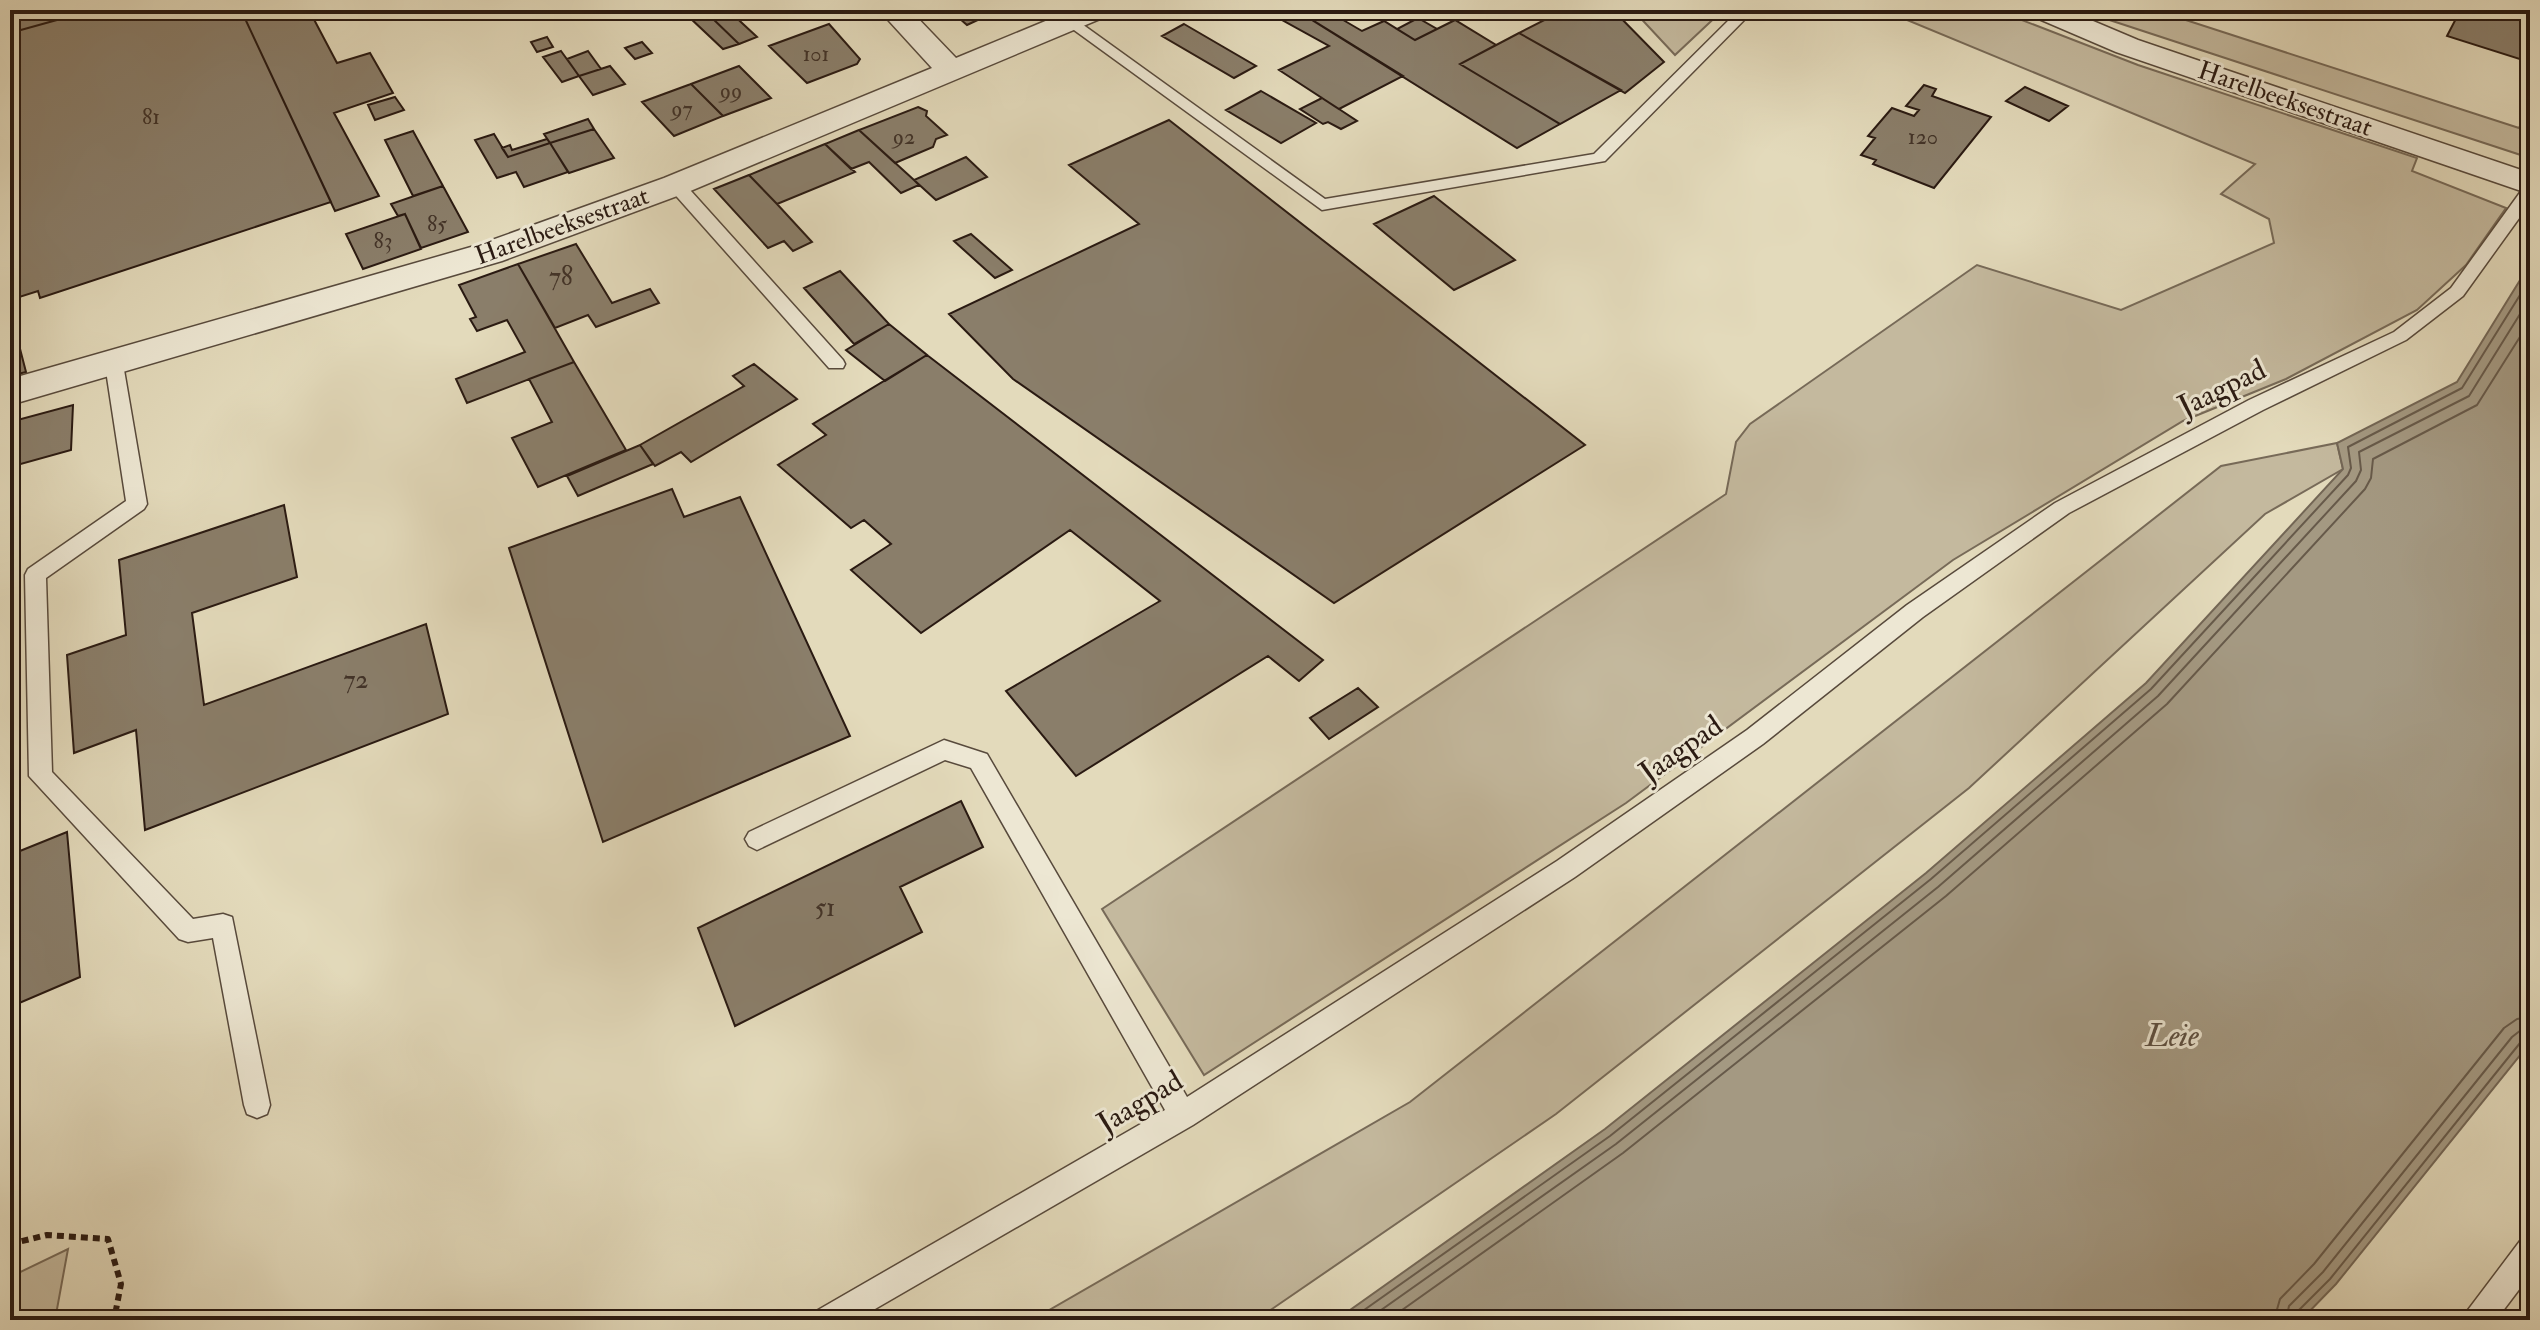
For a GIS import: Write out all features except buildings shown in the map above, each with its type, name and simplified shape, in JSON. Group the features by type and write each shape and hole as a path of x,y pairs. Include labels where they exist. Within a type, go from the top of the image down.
{"street":[{"path":"894,10 952,71"},
{"name":"Harelbeeksestraat","path":"2042,10 2127,46 2530,184"},
{"name":"Harelbeeksestraat","path":"10,392 490,253 676,185 1084,16"}],"lane":[{"path":"1084,16 1322,205 1599,158 1747,10"},
{"path":"676,185 836,364"},
{"name":"Jaagpad","path":"828,1320 1183,1115 1566,869 1755,737 1915,611 2062,508 2256,405 2400,336 2457,292 2530,191"},
{"path":"114,364 137,504 35,575 41,776 188,931 223,925 257,1105"},
{"path":"757,839 944,750 979,761 1183,1115"},
{"path":"2478,1320 2530,1251"}],"path":[{"path":"10,1244 47,1235 108,1239 121,1284 114,1320"}],"shaded area":[{"path":"1633,10 1723,10 1675,55"},
{"path":"1883,10 1996,10 2138,65 2417,158 2412,171 2506,208 2466,265 2417,310 2286,379 2183,421 1953,560 1626,803 1204,1075 1102,909 1726,494 1736,442 1750,424 1977,265 2121,310 2274,243 2269,219 2221,194 2255,164"},
{"path":"2079,10 2155,10 2519,128 2530,109 2530,158"},
{"path":"2337,443 2343,469 2265,514 1969,788 1556,1114 1256,1320 1032,1320 1410,1102 2221,466"},
{"path":"68,1249 55,1320 10,1320 10,1277"}],"water":[{"name":"Leie","path":"2530,264 2530,1043 2336,1284 2301,1320 1336,1320 1605,1129 1926,873 2146,683 2343,469 2337,443 2457,382"}]}
